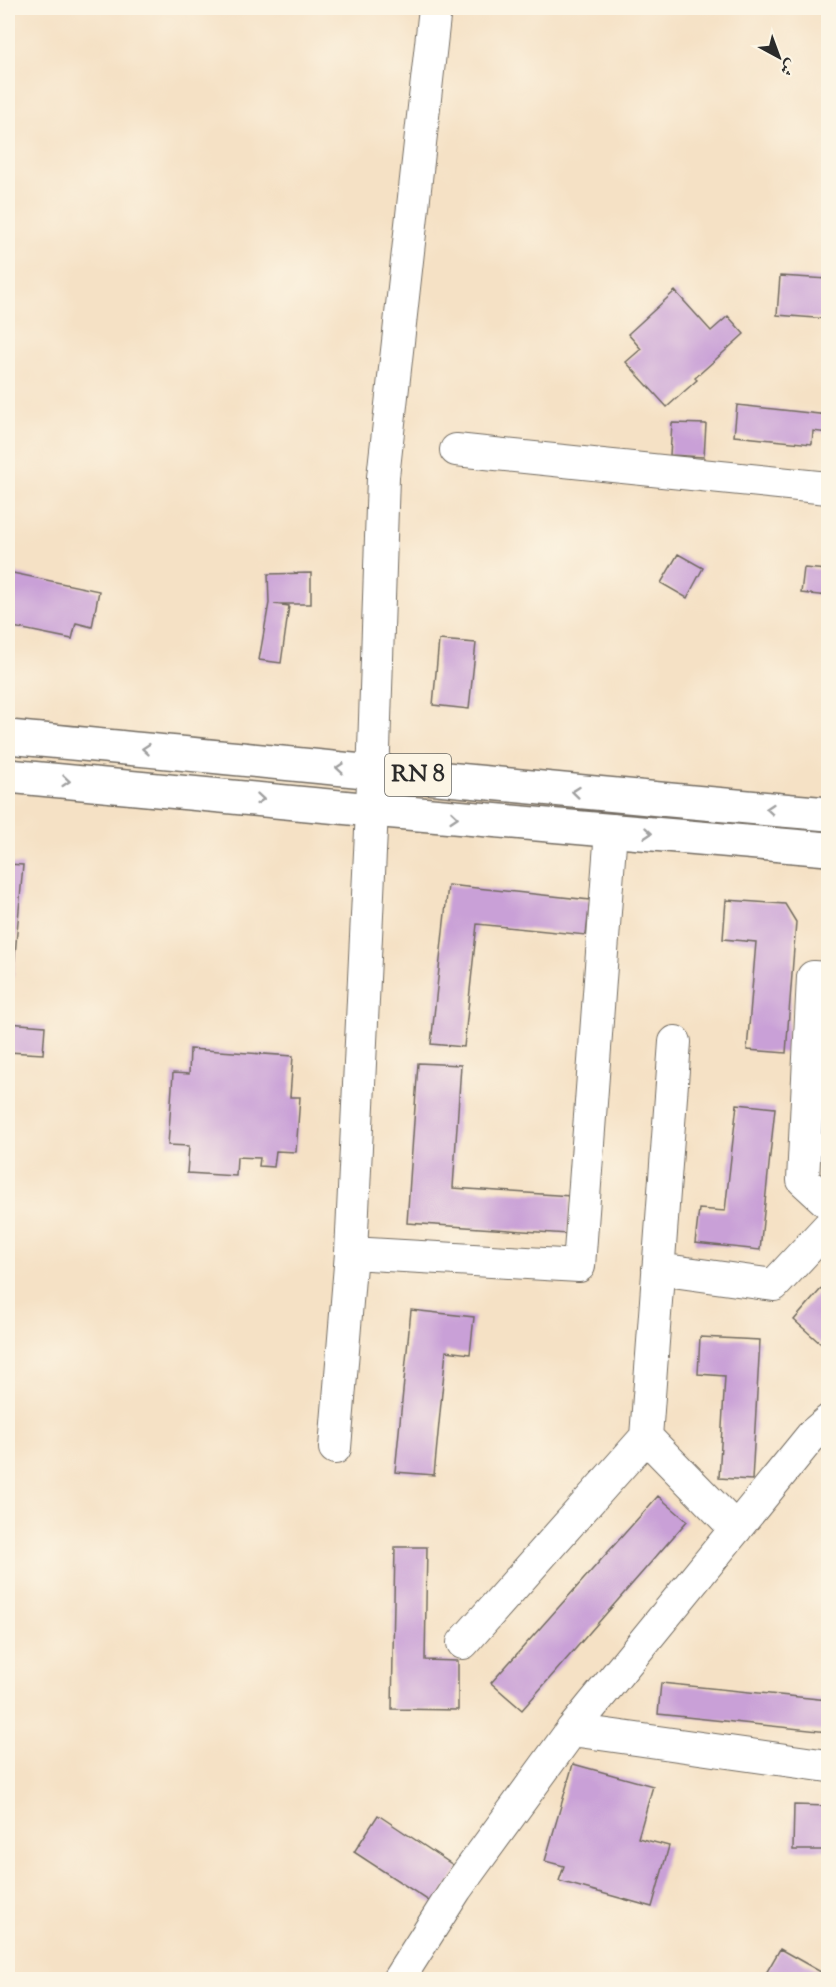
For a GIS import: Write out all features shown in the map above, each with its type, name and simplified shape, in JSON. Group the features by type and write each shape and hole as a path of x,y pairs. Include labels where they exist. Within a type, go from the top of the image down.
{"main road":[{"name":"RN 8","path":"8,736 612,796 828,813"},
{"name":"RN 8","path":"8,776 828,849"}],"street":[{"path":"335,1448 351,1253 372,810 383,477 435,8"},
{"path":"456,450 828,488"},
{"path":"351,1253 579,1266 611,830"},
{"path":"828,978 813,977 803,1180 828,1203"},
{"path":"462,1643 645,1437 675,1042"},
{"path":"658,1269 774,1285 828,1227"},
{"path":"398,1980 456,1889 572,1730 813,1434 828,1421"},
{"path":"645,1437 736,1529"},
{"path":"572,1730 828,1766"}],"building":[{"path":"780,276 828,279 828,319 777,315"},
{"path":"675,291 711,331 728,316 744,334 667,407 626,362 641,349 628,334"},
{"path":"737,405 828,415 828,433 813,431 812,444 734,436"},
{"path":"672,423 706,424 704,457 670,455"},
{"path":"678,554 703,568 687,598 661,583"},
{"path":"804,568 828,570 828,596 801,593"},
{"path":"8,572 99,591 92,627 76,623 72,639 8,626"},
{"path":"311,573 311,604 274,604 289,606 281,663 259,660 269,603 268,574"},
{"path":"439,640 476,643 469,709 433,705"},
{"path":"8,864 23,865 13,977 8,977"},
{"path":"448,885 590,900 586,935 477,924 464,1047 431,1044"},
{"path":"726,900 785,904 796,922 786,1053 747,1050 756,942 723,939"},
{"path":"8,1023 45,1026 43,1054 8,1052"},
{"path":"190,1049 293,1056 290,1097 300,1097 296,1152 276,1151 274,1167 259,1166 260,1158 237,1157 236,1176 187,1173 189,1146 168,1145 173,1073 189,1074"},
{"path":"418,1063 461,1065 453,1188 571,1196 568,1234 407,1223"},
{"path":"737,1104 775,1108 760,1250 695,1243 699,1209 725,1211"},
{"path":"828,1281 828,1336 821,1344 794,1320"},
{"path":"411,1310 474,1317 470,1354 446,1351 434,1475 395,1472"},
{"path":"700,1337 760,1340 752,1480 719,1478 725,1376 698,1374"},
{"path":"658,1496 687,1521 522,1710 491,1683"},
{"path":"395,1547 427,1547 425,1660 458,1661 458,1710 392,1709"},
{"path":"661,1683 828,1700 828,1732 658,1714"},
{"path":"573,1764 653,1786 638,1838 669,1846 652,1907 559,1881 564,1866 545,1861"},
{"path":"794,1805 828,1806 828,1850 793,1850"},
{"path":"378,1815 459,1869 435,1905 354,1852"},
{"path":"780,1949 828,1976 828,1980 762,1980"}]}
